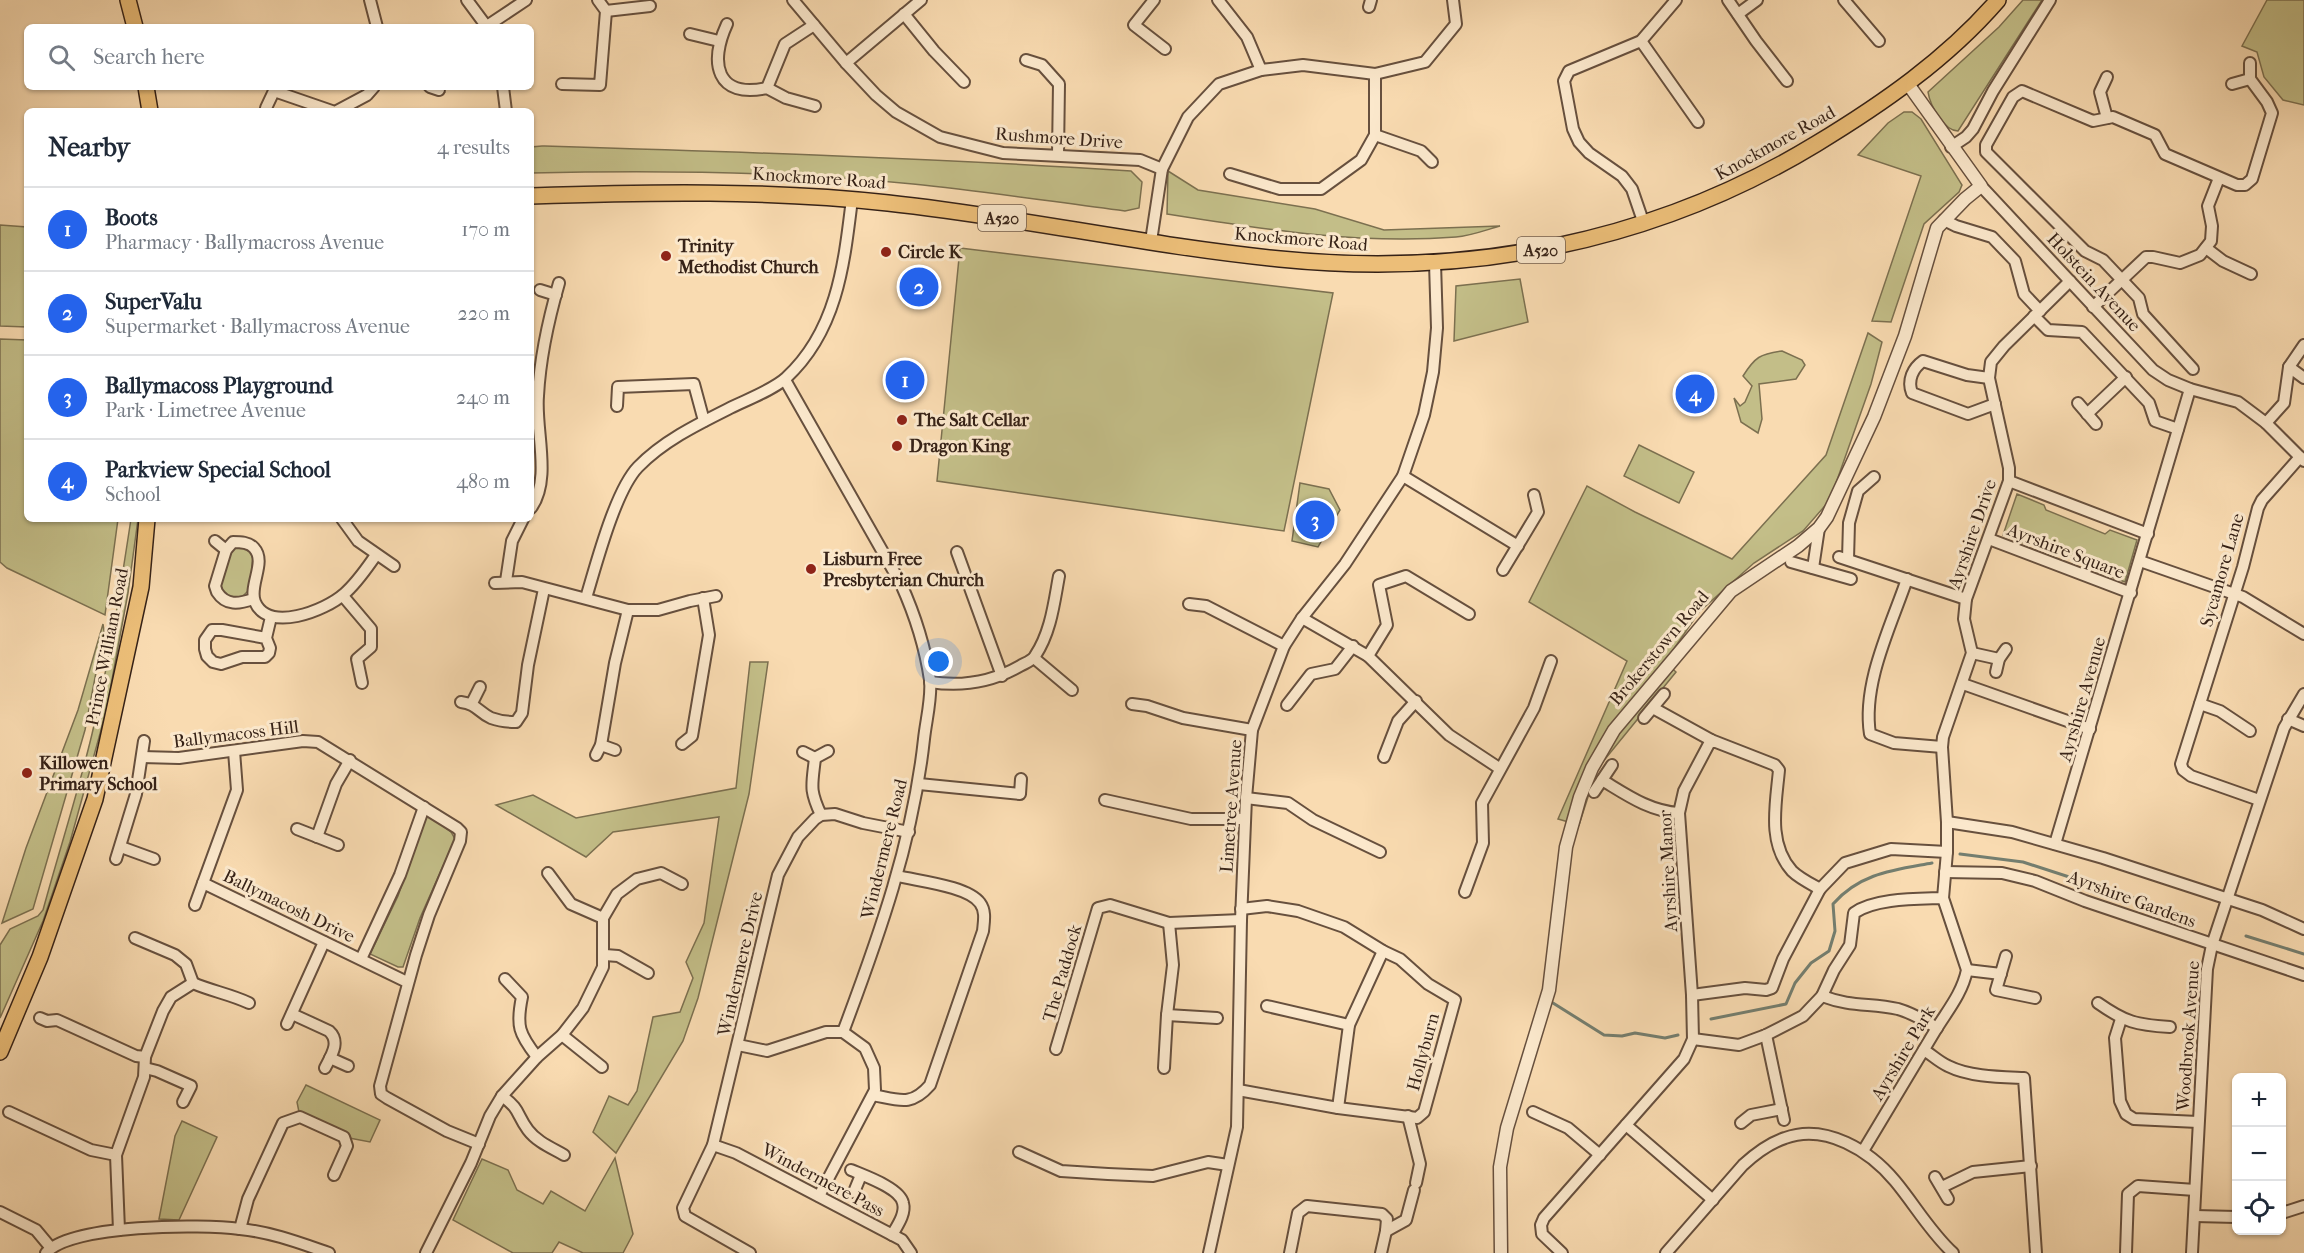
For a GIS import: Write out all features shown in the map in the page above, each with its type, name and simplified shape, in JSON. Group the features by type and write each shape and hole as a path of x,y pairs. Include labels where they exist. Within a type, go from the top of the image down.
{"main road":[{"path":"128,0 134,24"},
{"name":"Knockmore Road","path":"534,196 717,192 852,199 988,216 1280,259 1379,264 1435,263 1546,249 1605,236 1694,207 1784,164 1908,84 1932,64 1994,1"},
{"path":"146,90 150,108"},
{"name":"Prince William Road","path":"0,1052 40,957 95,799 141,587 147,522"}],"street":[{"path":"370,0 376,24"},
{"path":"467,0 485,24"},
{"path":"490,24 526,0"},
{"path":"562,84 600,85 606,11 598,0"},
{"name":"Rushmore Drive","path":"793,0 846,63 896,112 940,137 1003,153 1058,154 1140,160 1162,169"},
{"path":"846,63 921,0"},
{"path":"1154,0 1134,25 1165,49"},
{"path":"1218,0 1247,37 1261,70"},
{"path":"1151,241 1162,169 1188,117 1220,84 1261,70 1303,65 1375,74 1425,62 1455,24 1453,0"},
{"path":"1644,224 1632,189 1622,176 1589,153 1579,142 1573,129 1564,81 1569,71 1641,41 1676,0"},
{"path":"1728,0 1755,41 1787,81"},
{"path":"1738,14 1757,0"},
{"path":"1844,0 1879,41"},
{"path":"1951,147 1973,129 2050,0"},
{"path":"606,11 650,6"},
{"path":"904,14 934,51 964,82"},
{"path":"727,24 719,41 717,65 723,80 736,88 754,91 767,88 786,98 814,106"},
{"path":"767,88 785,44 814,25"},
{"path":"690,34 719,41"},
{"path":"1641,41 1698,122"},
{"path":"1026,60 1042,65 1059,84 1058,154"},
{"path":"2193,369 2143,314 2139,298 2103,260 2085,251 1986,152 1986,145 2013,97 2022,91 2092,121 2113,117 2155,135 2165,154 2236,185 2245,185 2252,179 2272,113 2250,79 2250,63"},
{"path":"1230,174 1280,189 1321,189 1361,160 1375,135 1375,74"},
{"path":"2107,77 2100,92 2107,118"},
{"path":"2232,84 2250,79"},
{"path":"1908,84 1981,186"},
{"path":"340,108 367,95 371,90"},
{"path":"503,90 506,108"},
{"path":"266,108 274,92 325,108"},
{"path":"1375,135 1421,152 1432,162"},
{"path":"2093,307 2146,257 2180,263 2200,255 2206,249 2211,241 2212,226 2208,206 2219,178"},
{"name":"Brokerstown Road","path":"1501,1253 1500,1167 1507,1128 1549,990 1566,847 1580,797 1592,768 1614,730 1731,591 1798,546 1827,518 1874,417 1905,336 1933,238 1944,220 1981,186"},
{"name":"Holstein Avenue","path":"1981,186 2153,370 2168,380 2190,389 2238,402 2266,423 2302,459"},
{"path":"586,598 622,492 637,468 670,442 704,421 785,380 812,349 830,317 846,250 852,199"},
{"path":"1944,220 1992,237 2015,261 2024,294 2049,330 2082,332 2149,403 2156,421 2178,429"},
{"path":"2206,249 2223,261 2251,274"},
{"name":"Limetree Avenue","path":"1209,1253 1237,1127 1241,909 1246,798 1252,730 1284,646 1302,618 1345,564 1403,476 1424,415 1433,372 1437,328 1435,263"},
{"path":"1995,404 1968,414 1912,393 1909,384 1915,366 1923,361 1967,375 1989,378 1991,362 2004,346 2070,281"},
{"path":"534,502 542,486 537,398 543,340 559,284"},
{"path":"540,290 556,295"},
{"path":"2266,423 2284,403 2289,367 2304,345"},
{"path":"2289,367 2304,378"},
{"path":"2087,414 2126,377"},
{"name":"Ayrshire Drive","path":"1972,653 1964,619 1966,599 2009,481 1989,378"},
{"name":"Windermere Road","path":"785,380 901,584 916,618 930,682 919,784 909,832 898,876 872,955 843,1032"},
{"path":"617,406 618,387 694,384 704,421"},
{"name":"Ayrshire Avenue","path":"2055,844 2190,389"},
{"path":"2078,403 2096,424"},
{"name":"Sycamore Lane","path":"2259,800 2191,776 2183,770 2181,764 2243,567 2258,508 2262,500 2302,459"},
{"path":"1403,476 1518,546"},
{"path":"1874,477 1858,491 1843,558 1966,599"},
{"path":"2009,481 2148,534"},
{"path":"1503,570 1538,512 1534,495"},
{"path":"344,522 358,541 394,566"},
{"path":"522,522 512,541 501,582 522,582 628,610 658,610 716,596"},
{"path":"1812,568 1819,528"},
{"name":"Ayrshire Square","path":"1989,539 2131,593"},
{"path":"215,541 225,550"},
{"path":"253,599 242,604 230,603 217,592 215,586 225,550 233,542 243,542 254,548 259,557 253,599 261,611 271,617 296,616 317,610 343,596 360,578 376,555"},
{"path":"957,552 1002,676"},
{"path":"2140,561 2249,600 2304,634"},
{"path":"1791,562 1851,579"},
{"path":"930,682 949,685 973,683 1002,676 1034,658 1049,630 1059,576"},
{"path":"1368,656 1387,625 1379,585 1406,576 1469,614"},
{"path":"1907,579 1870,689 1868,723 1870,734 1894,743 1942,747"},
{"path":"480,687 467,702 491,718 516,722 522,713 528,665 544,589"},
{"path":"343,596 371,629 371,647 357,659 362,683"},
{"path":"682,744 696,739 709,635 703,598"},
{"path":"1189,604 1206,606 1284,646"},
{"path":"615,750 598,750 628,610"},
{"path":"266,638 212,630 205,640 205,649 207,656 213,662 221,664 242,657 265,657 270,648 266,638 271,617"},
{"path":"1302,618 1368,656 1449,735 1499,768"},
{"path":"1287,705 1311,674 1335,669 1353,646"},
{"path":"1996,672 1999,659 2006,649"},
{"path":"1999,659 1972,653 1943,737 1942,747 1947,822 1943,898 1967,970 2001,974"},
{"path":"1034,658 1072,690"},
{"path":"1465,892 1483,843 1482,802 1534,708 1551,661"},
{"path":"1962,684 2090,729"},
{"path":"1644,718 1664,694"},
{"name":"Woodbrook Avenue","path":"2192,1253 2207,969 2212,945 2259,800 2288,719 2304,694"},
{"path":"1384,756 1398,721 1416,701"},
{"path":"1132,704 1148,706 1183,718 1252,730"},
{"path":"2200,704 2220,711 2250,731"},
{"path":"1653,708 1711,740 1775,765 1779,770 1775,840 1782,858 1793,872 1820,889"},
{"path":"2288,719 2304,726"},
{"name":"Ayrshire Manor","path":"1693,1039 1679,813 1684,791 1711,740"},
{"path":"116,859 136,794 144,741"},
{"name":"Ballymacoss Hill","path":"142,757 179,758 303,741 318,742 350,760 461,832 460,841 429,915 407,982 380,1086 381,1094 447,1131 479,1144"},
{"name":"Ballymacosh Drive","path":"195,905 237,790 234,751"},
{"path":"815,758 828,751"},
{"path":"803,752 815,758"},
{"path":"815,758 811,785 812,796 821,816 835,813 863,823 909,832"},
{"path":"317,837 336,784 350,760"},
{"path":"1594,792 1612,765"},
{"path":"919,784 1020,794 1021,779"},
{"path":"1602,780 1661,812 1679,813"},
{"path":"1246,798 1288,803 1313,820 1380,852"},
{"path":"1105,800 1191,819 1245,819"},
{"path":"407,982 361,959 400,875 424,807"},
{"name":"Windermere Drive","path":"750,1253 685,1216 683,1208 713,1145 778,875 798,837 815,819 821,816"},
{"path":"1947,822 2012,832 2055,844 2262,910 2304,929"},
{"path":"297,829 338,845"},
{"path":"121,846 154,859"},
{"path":"1692,994 1745,988 1766,990 1772,988 1784,959 1820,889 1845,863 1891,849 1947,852"},
{"name":"Ayrshire Gardens","path":"1945,872 2002,873 2035,881 2085,902 2304,975"},
{"path":"548,873 571,904 603,918"},
{"path":"426,1253 479,1144 490,1116 502,1096 537,1057 562,1035 583,1008 603,967 605,955 603,918 617,894 637,879 661,873 682,884"},
{"path":"873,1095 906,1100 920,1096 930,1085 983,931 984,913 980,902 972,896 962,891 898,876"},
{"name":"Ballymacosh Drive","path":"203,883 361,959"},
{"path":"1562,1253 1542,1234 1540,1225 1544,1218 1684,1059 1693,1039 1739,1045 1766,1035 1803,1016 1822,996 1834,970 1850,945 1854,913 1862,908 1905,899 1943,898"},
{"name":"The Paddock","path":"1056,1049 1098,908 1110,905 1169,923 1241,920"},
{"name":"Hollyburn","path":"1238,1090 1338,1108 1417,1118 1424,1112 1455,1000 1428,984 1400,959 1344,927 1298,911 1267,906 1241,909"},
{"path":"1164,1068 1173,965 1169,923"},
{"path":"135,938 180,959 186,964 193,983 213,991 230,994 249,1003"},
{"path":"324,942 289,1019 329,1031 334,1035 335,1044 328,1063 348,1066"},
{"path":"1338,1108 1349,1025 1383,951"},
{"path":"605,955 618,956 648,973"},
{"path":"2006,956 1996,990 2035,998"},
{"name":"Ayrshire Park","path":"1863,1151 1960,993 1967,970"},
{"path":"505,979 522,997 518,1020 522,1038 537,1057"},
{"path":"119,1230 116,1155 152,1037 171,997 193,983"},
{"path":"1822,996 1841,1004 1895,1009 1909,1013 1937,1028"},
{"path":"2097,1003 2121,1019 2146,1025 2170,1027"},
{"path":"1267,1006 1349,1025"},
{"path":"1167,1015 1217,1018"},
{"path":"40,1018 47,1021 57,1020 136,1056 157,1071 191,1086 183,1102"},
{"path":"2121,1019 2115,1038 2120,1101 2126,1114 2134,1119 2198,1122"},
{"path":"738,1045 767,1052 826,1032 843,1032 865,1048 874,1068 875,1090 819,1196"},
{"path":"562,1035 602,1066"},
{"path":"1741,1123 1751,1115 1783,1115 1766,1035"},
{"path":"1924,1050 1948,1066 1983,1075 2024,1078 2036,1253"},
{"path":"502,1096 516,1106 527,1129 536,1139 564,1155"},
{"path":"9,1112 91,1150 116,1155"},
{"path":"1533,1112 1568,1128 1600,1155"},
{"name":"Hollyburn","path":"1386,1231 1406,1220 1420,1164 1408,1116"},
{"path":"240,1229 248,1199 283,1123 300,1117 344,1137 347,1146 334,1175"},
{"path":"1626,1125 1713,1200"},
{"path":"1666,1253 1757,1153 1786,1137 1805,1134 1845,1142 1863,1151 1894,1180 1941,1242 1953,1253"},
{"name":"Windermere Pass","path":"713,1145 736,1153 902,1240 911,1253"},
{"path":"1018,1152 1061,1171 1108,1174 1153,1176 1208,1161 1228,1165"},
{"path":"1942,1187 1973,1172 2031,1166"},
{"path":"854,1191 856,1173 885,1185 899,1194 904,1204 902,1216 892,1235"},
{"path":"1935,1177 1948,1199"},
{"path":"2126,1253 2128,1194 2132,1189 2138,1186 2195,1190"},
{"path":"1290,1253 1298,1213 1306,1206 1382,1214 1387,1219 1381,1253"},
{"path":"2286,1212 2304,1206"},
{"path":"0,1212 36,1230 48,1250 66,1241 119,1230 176,1226 240,1229 288,1238 329,1253"},
{"path":"2195,1216 2232,1217"}],"shaded area":[{"path":"2023,0 2042,0 1958,131 1953,130 1938,116 1928,92 1999,27"},
{"path":"2267,0 2304,0 2304,105 2283,100 2264,77 2257,52 2242,46"},
{"path":"1904,112 1912,112 1921,119 1962,185 1959,192 1924,224 1891,322 1872,321 1921,176 1858,155 1888,123"},
{"path":"534,147 836,156 1057,166 1131,171 1142,182 1139,208 1125,211 993,193 818,176 674,172 534,173"},
{"path":"1168,171 1198,190 1315,209 1384,230 1500,226 1456,237 1383,239 1275,230 1167,214"},
{"path":"0,225 24,227 24,327 0,326"},
{"path":"960,248 1333,293 1284,531 937,481"},
{"path":"1520,279 1528,322 1454,341 1456,286"},
{"path":"1868,333 1882,342 1871,384 1830,500 1803,531 1754,563 1699,612 1665,662 1676,672 1597,769 1579,825 1558,819 1627,661 1529,602 1587,486 1732,559 1826,455"},
{"path":"0,339 24,340 24,522 118,522 105,615 7,568 0,562"},
{"path":"1782,351 1802,360 1805,365 1796,379 1759,384 1762,419 1758,433 1741,422 1734,398 1740,406 1745,402 1752,386 1743,376 1751,364 1763,355"},
{"path":"1639,445 1694,472 1679,503 1624,476"},
{"path":"1300,483 1329,489 1340,510 1318,547 1292,541"},
{"path":"2017,494 2044,505 2046,510 2105,534 2110,530 2137,540 2125,582 2095,571 2090,564 2034,543 2028,545 2003,535"},
{"path":"131,522 138,522 128,593 106,712 70,842 43,921 0,1018 0,945 10,929 38,916 43,910 81,778 114,627"},
{"path":"235,546 246,548 253,556 250,589 239,600 224,595 221,589 221,576 225,563"},
{"path":"103,624 104,631 85,730 33,909 2,923 26,848 78,710"},
{"path":"750,662 768,662 749,794 698,998 683,1041 616,1153 593,1132 609,1096 628,1105 637,1091 653,1017 680,1012 693,978 686,962 704,923 719,817 613,832 586,857 496,805 533,795 576,818 736,788"},
{"path":"430,816 451,832 455,839 420,918 403,967 398,967 370,954 398,896 425,818"},
{"path":"306,1085 380,1120 370,1142 344,1137 300,1117 297,1102"},
{"path":"182,1121 217,1137 179,1220 159,1219 175,1136"},
{"path":"615,1158 633,1234 623,1253 583,1253 559,1242 552,1253 513,1253 453,1220 482,1159 508,1170 517,1190 543,1204 551,1191 585,1211"}],"waterway":[{"path":"1960,854 2023,862 2186,915"},
{"path":"1711,1019 1786,1004 1795,983 1811,963 1829,951 1835,931 1833,904 1843,894 1878,874 1932,863"},
{"path":"2246,936 2304,954"},
{"path":"1553,1003 1604,1035 1622,1036 1635,1033 1665,1038 1678,1035"}],"place":[{"name":"Circle K","path":"886,252"},
{"name":"Trinity Methodist Church","path":"666,256"},
{"name":"SuperValu","path":"919,287"},
{"name":"Boots","path":"905,380"},
{"name":"Parkview Special School","path":"1695,394"},
{"name":"The Salt Cellar","path":"902,420"},
{"name":"Dragon King","path":"897,446"},
{"name":"Ballymacoss Playground","path":"1315,520"},
{"name":"Lisburn Free Presbyterian Church","path":"811,569"},
{"name":"Killowen Primary School","path":"27,773"}]}
